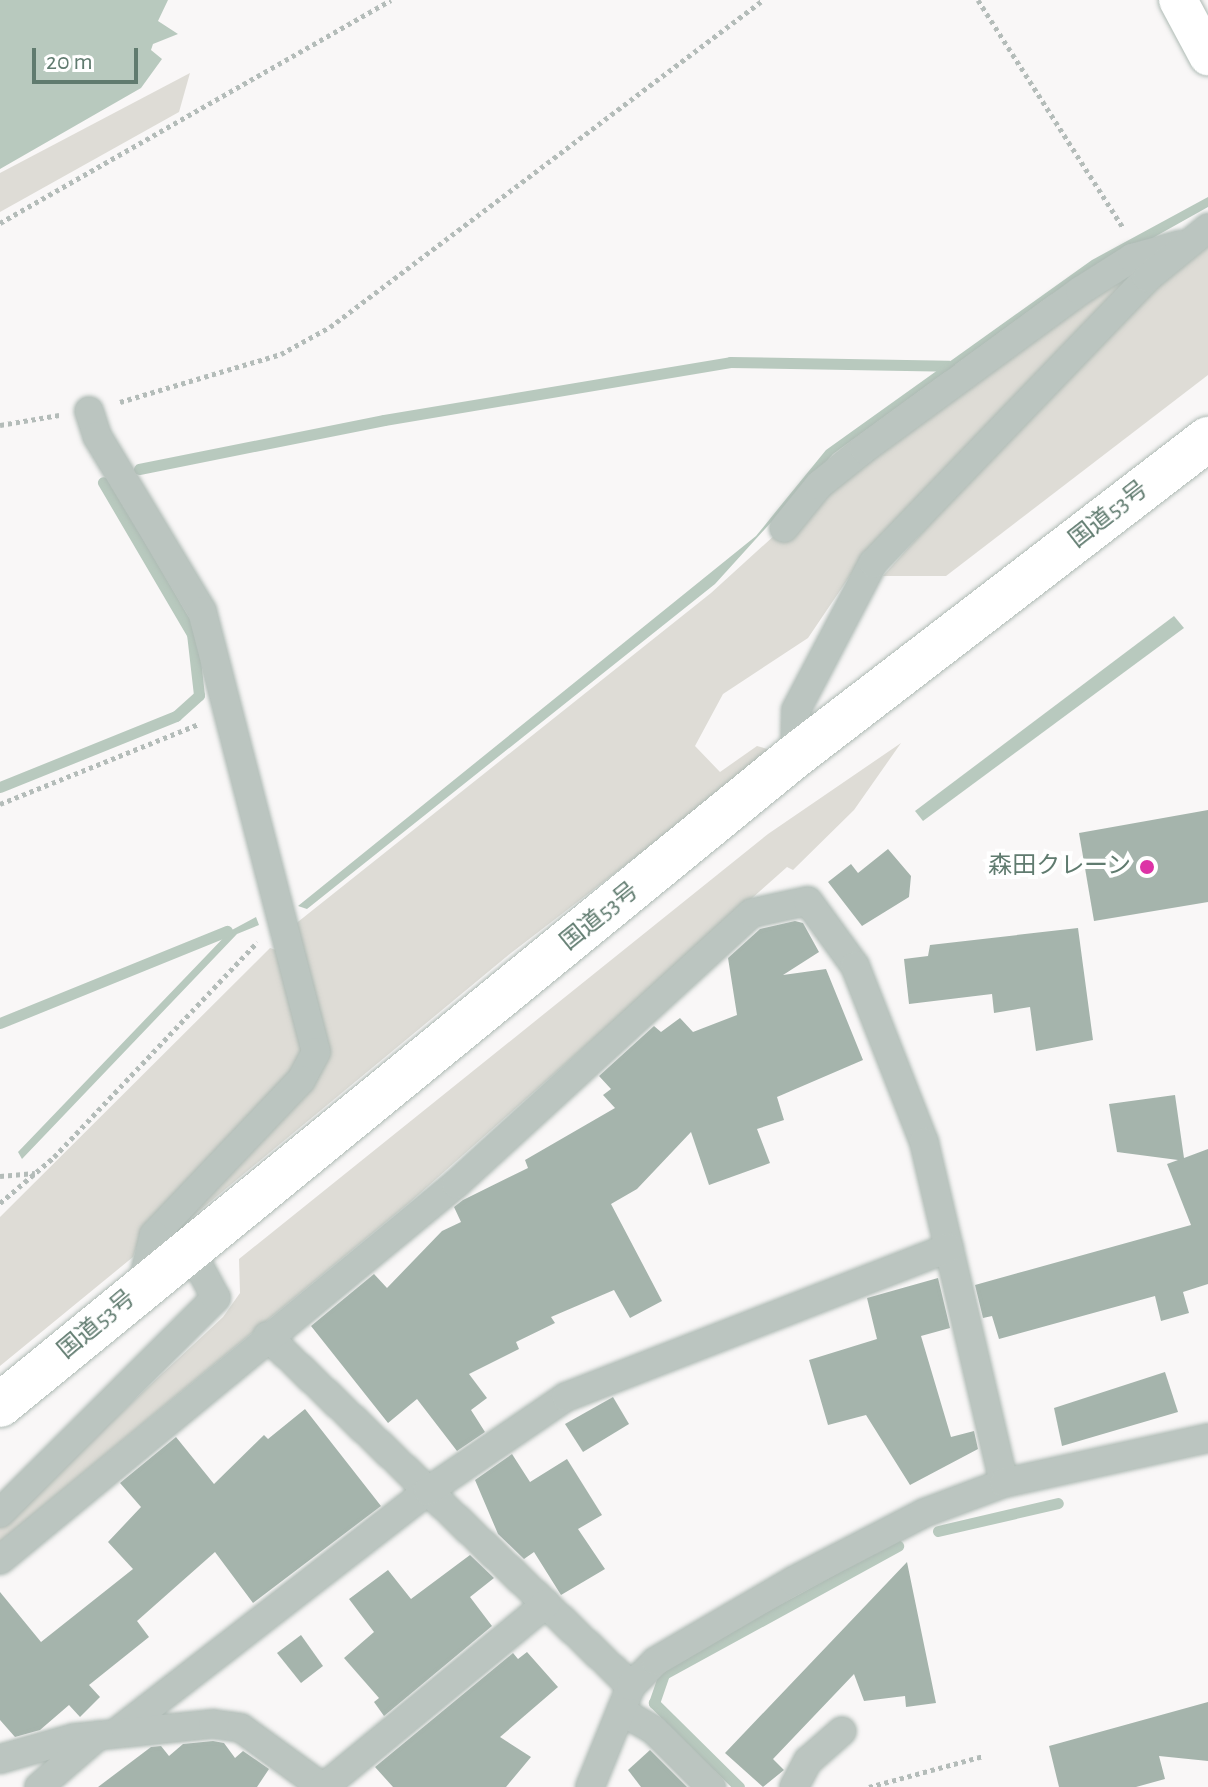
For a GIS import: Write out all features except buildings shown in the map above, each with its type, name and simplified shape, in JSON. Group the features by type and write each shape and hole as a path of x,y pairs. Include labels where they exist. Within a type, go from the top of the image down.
{"highway":[{"name":"国道53号","path":"0,1405 795,756 1208,439"}],"main road":[{"path":"1178,0 1208,56"}],"street":[{"path":"784,528 819,485 1080,291 1132,258 1200,234"},
{"path":"795,756 796,710 873,563 1147,278 1200,234"},
{"path":"89,411 97,436 202,611 219,660 226,713 316,1052 301,1080 154,1235 141,1289"},
{"path":"0,1560 267,1336 456,1184 752,913 808,901 855,966 924,1142 1004,1483"},
{"path":"39,1787 428,1491 566,1397 949,1248"},
{"path":"0,1513 216,1298 191,1251"},
{"path":"267,1336 546,1604 654,1730 711,1787"},
{"path":"590,1787 626,1698 656,1661 793,1581 924,1513 1004,1483 1208,1438"},
{"path":"0,1759 108,1733 173,1723 241,1728 323,1787 546,1604"},
{"path":"794,1787 808,1761 842,1731"}],"path":[{"path":"0,223 391,0"},
{"path":"0,425 89,411 281,354 330,327 763,0"},
{"path":"978,0 1123,228"},
{"path":"0,804 226,713"},
{"path":"0,1203 35,1173 251,945 282,930"},
{"path":"0,1176 35,1173"},
{"path":"869,1787 983,1756"}],"shaded area":[{"path":"0,0 168,0 158,21 178,34 153,44 151,50 162,59 141,88 0,169"},
{"path":"190,73 179,112 0,212 0,173"},
{"path":"1208,197 1208,207 1049,296 833,454 715,584 307,909 298,906 756,536 826,450 1092,260"},
{"path":"1208,238 1208,375 946,576 883,576 1039,402"},
{"path":"1137,270 860,561 808,638 723,694 695,746 720,772 757,746 774,751 511,953 176,1230 313,1078 289,929 711,593 821,493 1075,305"},
{"path":"1174,616 1184,628 923,821 915,811"},
{"path":"901,743 854,810 793,870 787,867 409,1203 0,1542 0,1525 223,1317 240,1293 239,1259 768,834"},
{"path":"256,917 259,925 237,934 22,1159 18,1152 230,931"},
{"path":"270,948 279,951 303,1047 299,1066 144,1227 133,1257 0,1366 0,1217"}],"waterway":[{"path":"139,469 384,420 730,362 949,366"},
{"path":"0,787 176,716 199,695 192,634 103,482"},
{"path":"0,1023 227,931"},
{"path":"938,1531 1058,1503"},
{"path":"739,1787 654,1703 664,1674 898,1546"}],"place":[{"name":"森田クレーン","path":"1147,867"}]}
